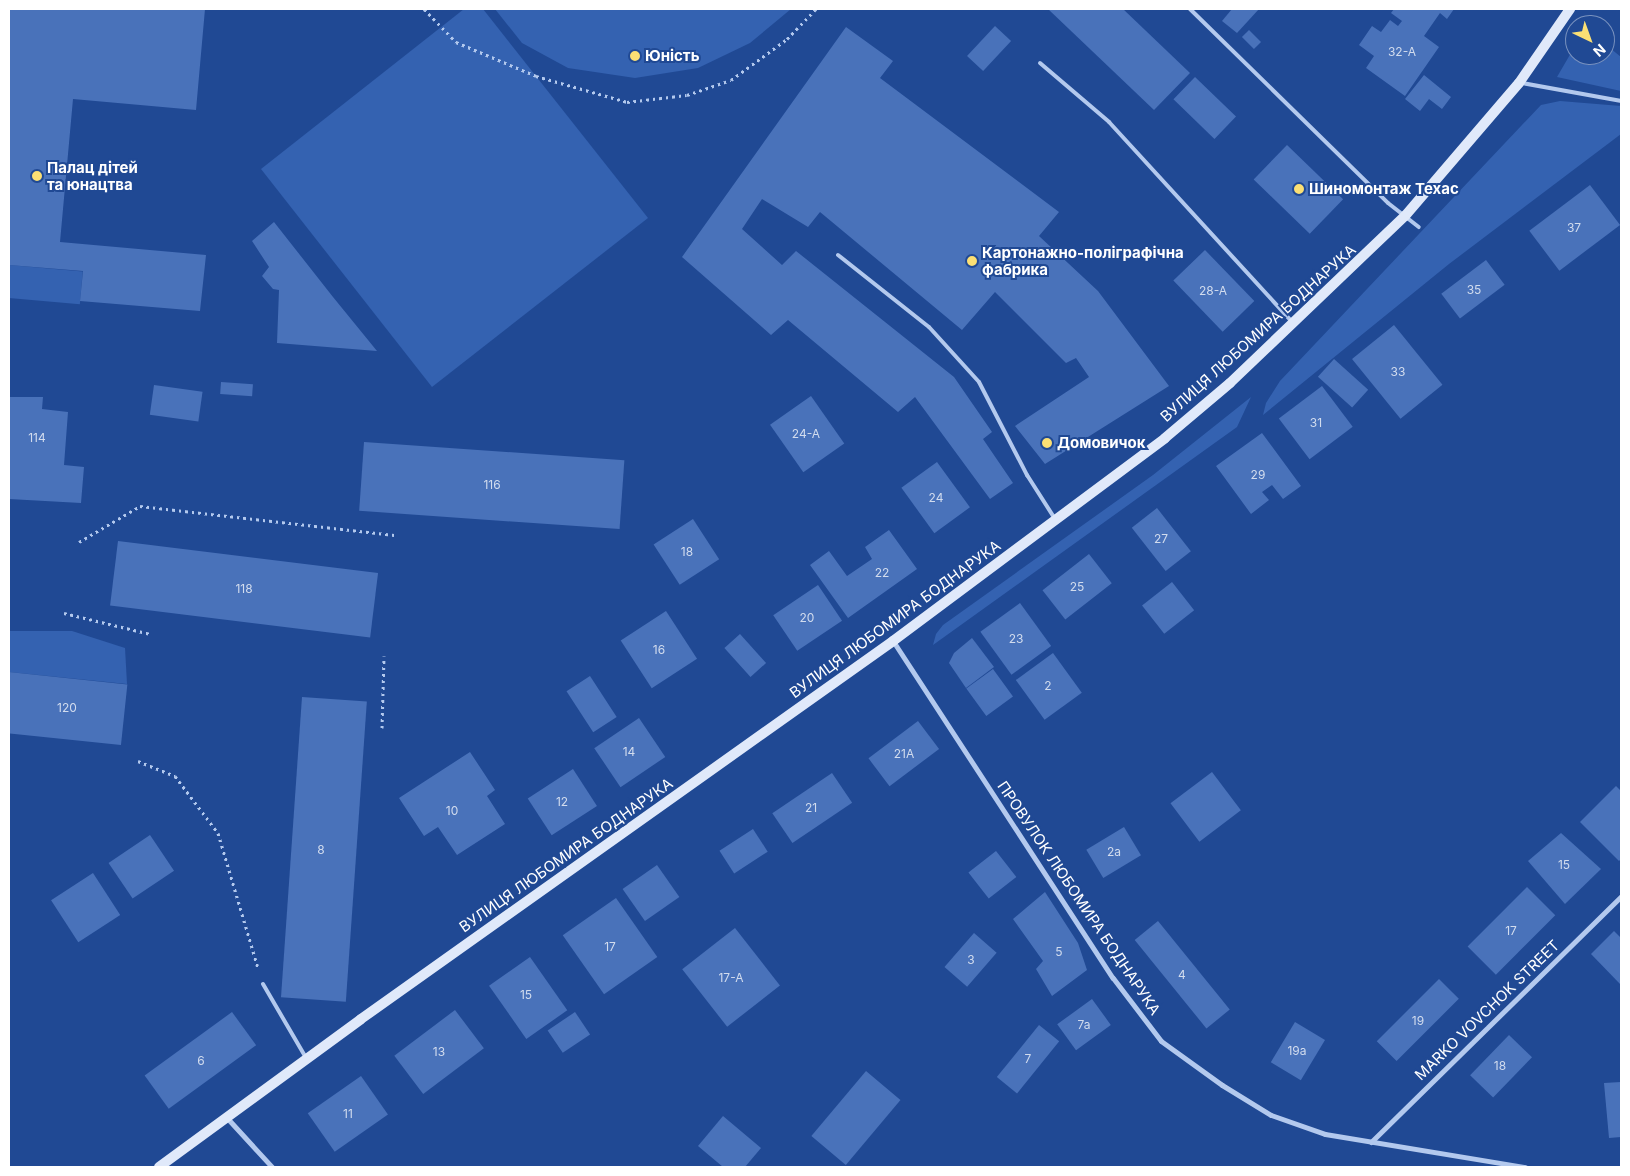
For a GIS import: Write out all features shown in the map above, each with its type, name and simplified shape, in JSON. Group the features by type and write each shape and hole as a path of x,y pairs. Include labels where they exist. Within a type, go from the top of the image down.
{"street":[{"name":"ВУЛИЦЯ ЛЮБОМИРА БОДНАРУКА","path":"159,1167 892,641 1165,438 1294,324 1405,216 1519,83 1570,9"},
{"name":"ПРОВУЛОК ЛЮБОМИРА БОДНАРУКА","path":"892,641 1114,978 1161,1040 1222,1085 1271,1115 1325,1134 1525,1167"},
{"name":"MARKO VOVCHOK STREET","path":"1371,1142 1621,896"},
{"path":"228,1119 272,1167"}],"lane":[{"path":"1190,9 1405,216 1419,227"},
{"path":"1040,63 1109,122 1266,290 1294,324"},
{"path":"1519,83 1621,101"},
{"path":"838,255 929,327 979,382 1027,475 1055,519"},
{"path":"263,984 307,1059"}],"path":[{"path":"424,9 456,42 536,76 627,102 687,95 732,80 787,39 816,9"},
{"path":"79,542 140,506 396,535"},
{"path":"64,613 150,634"},
{"path":"382,728 384,656"},
{"path":"138,760 175,776 218,833 263,984"}],"shaded area":[{"path":"464,9 483,9 648,218 432,387 261,169"},
{"name":"Юність","path":"495,9 791,9 750,43 698,68 635,78 568,68 522,43"},
{"path":"1615,52 1621,57 1621,91 1557,77 1565,63 1565,65 1615,65"},
{"path":"1560,101 1621,106 1621,134 1449,264 1263,415 1266,403 1280,381 1541,105"},
{"path":"9,265 83,271 80,304 9,298"},
{"path":"1251,397 1237,427 933,645 936,634 943,625 1153,475"},
{"path":"9,631 72,631 125,648 127,684 9,672"}],"building":[{"name":"Палац дітей та юнацтва","path":"9,9 205,9 196,110 73,99 60,242 206,255 200,311 80,301 83,271 9,265"},
{"path":"1048,9 1123,9 1190,73 1154,110"},
{"path":"1232,9 1259,9 1237,33 1222,21"},
{"path":"1394,9 1454,9 1447,19 1440,13 1424,36 1439,47 1405,96 1366,68 1374,56 1359,45 1372,26 1381,32 1390,20 1398,26 1402,21 1391,13"},
{"path":"995,26 1011,41 983,71 967,56"},
{"name":"Картонажно-поліграфічна фабрика","path":"846,27 893,61 880,78 1059,212 1039,236 1098,291 1169,386 1045,464 1015,426 1089,377 1076,358 1066,363 995,292 962,330 820,212 808,227 762,199 742,229 782,265 796,251 954,377 992,432 983,439 1013,483 990,499 915,397 898,412 788,320 771,335 682,257"},
{"path":"1249,30 1261,42 1254,49 1242,37"},
{"path":"1424,75 1451,97 1442,109 1429,99 1420,111 1405,99"},
{"path":"1195,77 1236,117 1214,139 1173,99"},
{"name":"Шиномонтаж Техас","path":"1287,145 1343,199 1310,234 1254,180"},
{"path":"1590,185 1620,225 1559,271 1529,231"},
{"path":"274,222 377,351 277,343 279,290 273,289 262,276 269,267 252,241"},
{"path":"1205,250 1254,301 1223,332 1173,281"},
{"path":"1486,260 1505,285 1460,318 1441,294"},
{"path":"1394,325 1442,385 1400,419 1352,359"},
{"path":"1334,359 1368,390 1352,408 1318,377"},
{"path":"221,382 253,384 252,396 220,394"},
{"path":"154,385 203,392 198,422 150,415"},
{"path":"1322,386 1353,427 1310,459 1279,418"},
{"path":"811,396 844,444 803,472 770,425"},
{"path":"9,397 43,397 42,409 68,412 64,465 84,467 81,503 9,499"},
{"path":"1262,433 1301,486 1283,499 1272,485 1262,492 1269,500 1251,514 1216,466"},
{"path":"364,442 624,460 620,529 359,511"},
{"path":"937,462 970,507 934,533 901,488"},
{"path":"1157,508 1191,551 1166,571 1132,528"},
{"path":"693,519 719,559 680,585 654,545"},
{"path":"889,530 917,569 848,618 810,565 829,551 847,576 872,559 865,547"},
{"path":"118,541 378,573 370,637 110,606"},
{"path":"1089,554 1112,583 1065,619 1043,590"},
{"path":"1172,582 1194,610 1164,634 1142,605"},
{"path":"818,585 842,621 797,651 773,615"},
{"path":"1020,603 1051,646 1012,675 980,632"},
{"path":"666,611 697,659 652,688 621,640"},
{"path":"740,634 766,663 750,677 724,648"},
{"path":"972,638 994,667 966,688 949,663 954,653"},
{"path":"1053,653 1082,693 1045,720 1016,680"},
{"path":"993,669 1013,697 986,716 966,688"},
{"path":"9,672 127,684 121,745 9,733"},
{"path":"590,676 617,717 593,732 567,691"},
{"path":"302,697 367,702 346,1002 281,997"},
{"path":"639,718 665,757 621,787 594,748"},
{"path":"918,721 939,749 890,786 868,758"},
{"path":"470,752 495,790 487,796 505,824 457,855 438,827 424,836 399,798"},
{"path":"573,769 597,806 552,835 528,798"},
{"path":"1212,772 1241,810 1199,842 1170,803"},
{"path":"832,773 852,803 792,843 772,813"},
{"path":"1616,786 1621,791 1621,859 1619,861 1580,822"},
{"path":"1124,827 1141,855 1103,878 1086,850"},
{"path":"753,829 768,852 734,873 719,851"},
{"path":"1561,833 1601,869 1565,904 1528,861"},
{"path":"150,835 174,871 133,899 109,863"},
{"path":"996,851 1016,877 989,899 968,873"},
{"path":"657,865 679,897 645,921 623,889"},
{"path":"93,873 120,915 78,942 51,900"},
{"path":"1527,887 1555,915 1496,975 1468,946"},
{"path":"1045,892 1078,943 1087,970 1052,996 1036,969 1043,961 1013,919"},
{"path":"616,898 657,957 604,994 563,935"},
{"path":"1158,921 1230,1010 1206,1028 1135,940"},
{"path":"735,928 780,986 727,1027 682,969"},
{"path":"1614,931 1621,938 1621,985 1591,954"},
{"path":"974,933 997,953 967,987 944,967"},
{"path":"530,957 567,1010 526,1039 489,986"},
{"path":"1439,979 1459,999 1397,1061 1377,1041"},
{"path":"1092,999 1111,1025 1076,1050 1057,1024"},
{"path":"455,1010 484,1048 423,1094 394,1056"},
{"path":"232,1012 256,1045 169,1109 145,1075"},
{"path":"575,1012 590,1034 563,1053 548,1030"},
{"path":"1295,1022 1325,1040 1301,1080 1271,1062"},
{"path":"1039,1025 1059,1041 1017,1093 997,1077"},
{"path":"1509,1035 1532,1057 1493,1098 1470,1075"},
{"path":"866,1071 900,1100 846,1165 811,1136"},
{"path":"361,1076 388,1115 335,1152 308,1113"},
{"path":"1621,1082 1621,1137 1609,1138 1604,1083"},
{"path":"723,1116 761,1148 745,1167 723,1167 698,1146"}],"place":[{"name":"Юність","path":"635,56"},
{"name":"Палац дітей та юнацтва","path":"37,176"},
{"name":"Шиномонтаж Техас","path":"1299,189"},
{"name":"Картонажно-поліграфічна фабрика","path":"972,261"},
{"name":"Домовичок","path":"1047,443"}]}
